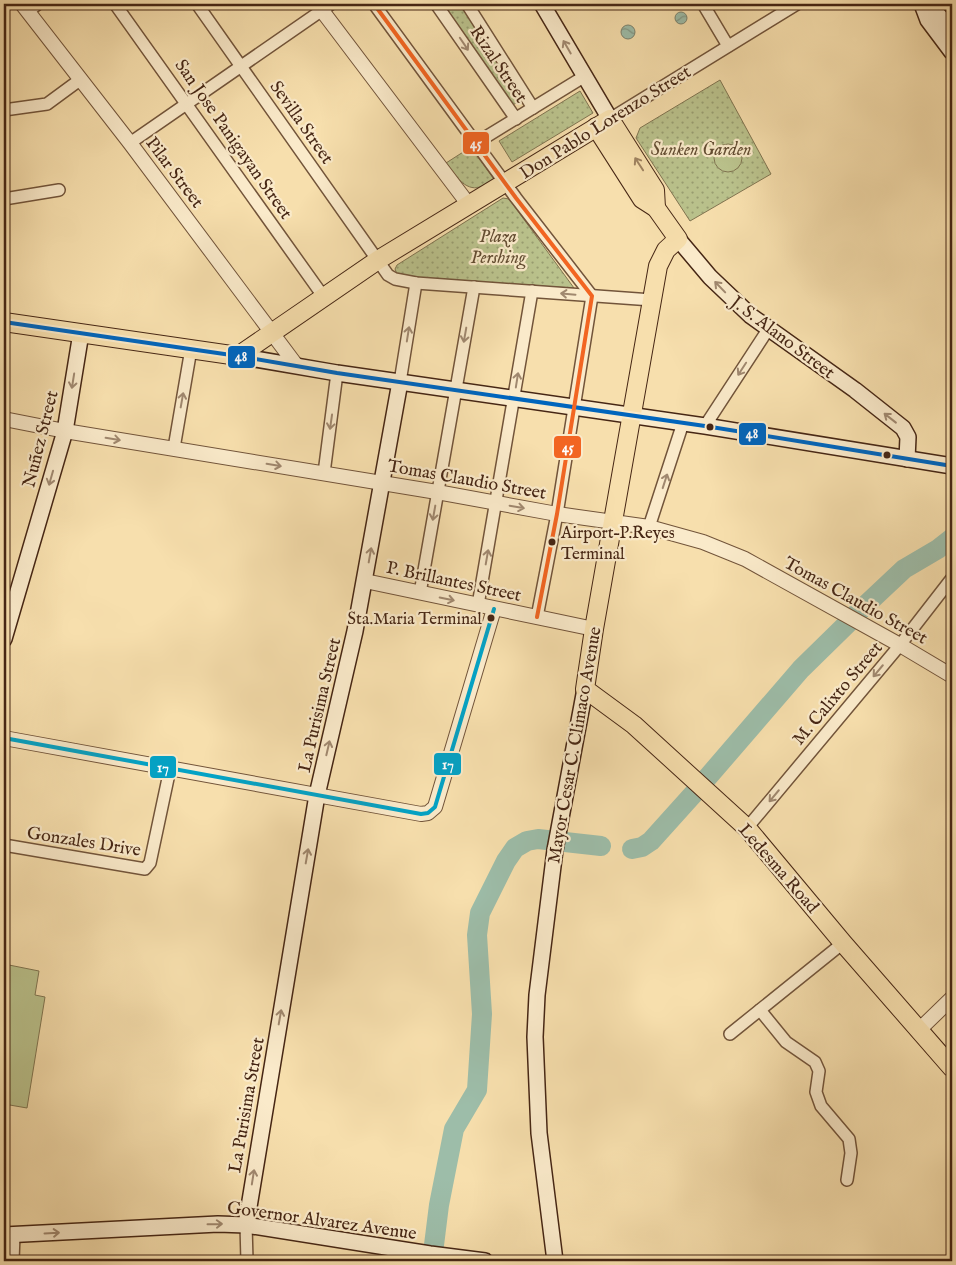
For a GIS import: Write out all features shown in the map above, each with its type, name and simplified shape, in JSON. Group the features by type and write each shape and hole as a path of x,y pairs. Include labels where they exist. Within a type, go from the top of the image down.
{"main road":[{"path":"542,4 585,76 603,123"},
{"path":"922,4 928,20 952,52"},
{"path":"929,4 952,31"},
{"name":"Don Pablo Lorenzo Street","path":"238,356 378,260 603,123"},
{"name":"J. S. Alano Street","path":"603,123 642,199 656,208 698,264 751,316 855,390 903,428 908,438 907,458"},
{"name":"Mayor Cesar C. Climaco Avenue","path":"555,1261 540,1133 535,1037 537,995 556,845 658,266 666,250 678,239"},
{"path":"4,322 238,356 337,373 705,426 952,466"},
{"name":"Nuñez Street","path":"4,639 65,431 81,333"},
{"name":"La Purisima Street","path":"246,1225 317,795 365,581 400,382"},
{"name":"Ledesma Road","path":"585,689 611,706 634,725 747,828 843,943 952,1068"},
{"name":"Governor Alvarez Avenue","path":"9,1235 218,1224 246,1225 435,1255 485,1261"}],"street":[{"name":"San Jose Panigayan Street","path":"115,4 187,102 323,296"},
{"name":"Sevilla Street","path":"197,4 388,274 395,279 416,283 652,300"},
{"path":"374,4 505,183 592,296 557,514 537,617"},
{"name":"Rizal Street","path":"436,4 516,119"},
{"name":"Rizal Street","path":"467,4 533,108"},
{"path":"703,4 728,46"},
{"name":"Don Pablo Lorenzo Street","path":"603,123 797,4"},
{"name":"Pilar Street","path":"29,6 81,79 296,366"},
{"path":"130,143 323,6 469,205"},
{"path":"476,143 585,76"},
{"path":"4,110 47,104 81,79"},
{"path":"4,199 58,190"},
{"name":"La Purisima Street","path":"400,382 416,283"},
{"path":"420,593 474,287"},
{"path":"478,605 532,291"},
{"path":"705,426 769,328"},
{"path":"174,448 191,349"},
{"path":"324,473 337,373"},
{"name":"Tomas Claudio Street","path":"4,419 557,514 650,527 703,542 745,559 952,676"},
{"path":"650,527 683,423"},
{"name":"M. Calixto Street","path":"747,828 900,645 952,578"},
{"name":"P. Brillantes Street","path":"365,581 594,629"},
{"path":"4,738 421,814 428,813 435,807 494,609"},
{"name":"Gonzales Drive","path":"4,845 146,869 150,864 170,769"},
{"path":"730,1034 843,943"},
{"path":"920,1030 952,998"},
{"path":"760,1010 786,1042 815,1062 819,1071 816,1092 821,1106 849,1139 851,1153 847,1180"},
{"path":"246,1225 247,1261"},
{"path":"9,1235 13,1261"}],"green space":[{"path":"443,4 461,4 523,99 511,106"},
{"name":"Sunken Garden","path":"720,80 771,174 690,221 636,138 640,128"},
{"path":"580,91 593,113 512,162 499,141"},
{"path":"728,144 738,148 742,158 738,168 728,172 718,168 714,158 718,148"},
{"path":"471,147 494,179 484,186 475,188 469,187 460,181 446,163"},
{"name":"Plaza Pershing","path":"503,198 509,199 574,288 405,278 397,274 395,269 397,265"},
{"path":"4,964 39,971 35,995 45,997 27,1108 4,1104"}],"water":[{"path":"679,12 683,12 687,18 683,24 679,24 675,20 675,16"},
{"path":"628,25 633,27 635,32 633,37 628,39 623,37 621,32 623,27"}],"waterway":[{"path":"854,616 904,569 938,549 952,538"},
{"path":"707,778 801,669 849,622"},
{"path":"632,849 642,847 651,841 696,791"},
{"path":"432,1261 439,1205 454,1129 477,1090 482,1014 477,935 480,913 506,861 515,848 527,841 538,839 601,846"}],"transit line":[{"name":"45","path":"374,4 516,198 592,296 557,514 537,617"},
{"name":"48","path":"4,322 238,356 337,373 705,426 952,466"},
{"name":"17","path":"4,738 421,814 428,813 435,807 494,609"}],"place":[{"name":"Airport–P.Reyes Terminal","path":"552,542"},
{"name":"Sta.Maria Terminal","path":"491,618"}]}
